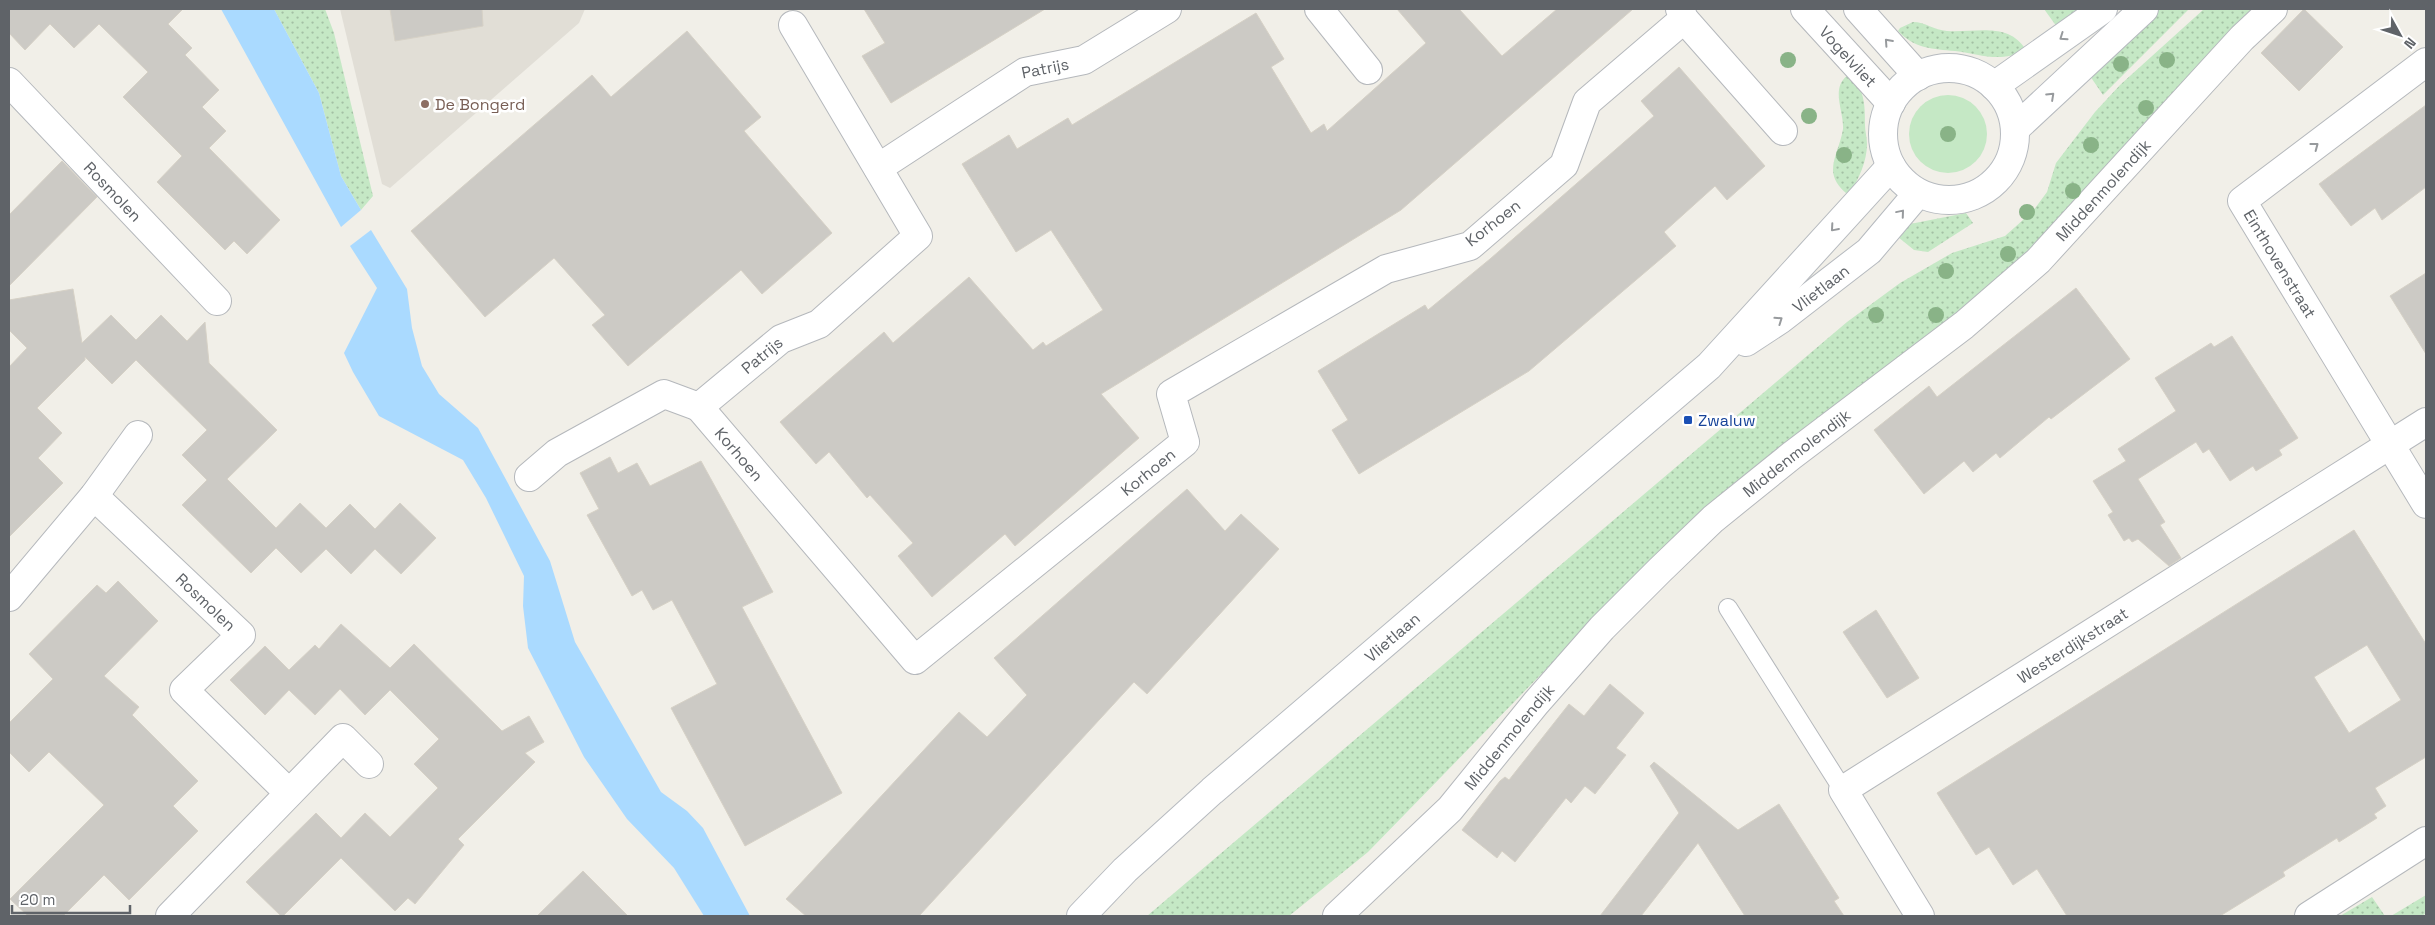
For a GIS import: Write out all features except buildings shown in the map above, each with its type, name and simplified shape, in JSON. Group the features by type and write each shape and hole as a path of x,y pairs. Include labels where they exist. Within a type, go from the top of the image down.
{"street":[{"name":"Patrijs","path":"878,168 1025,72 1084,60 1167,9"},
{"path":"1319,9 1368,70"},
{"name":"Vogelvliet","path":"1805,9 1891,103"},
{"path":"1858,9 1918,76"},
{"path":"1994,86 2103,9"},
{"path":"2015,129 2144,9"},
{"name":"Middenmolendijk","path":"1337,916 1387,871 1450,809 1536,703 1602,628 1660,570 1713,519 1791,456 1964,325 2038,261 2242,38 2273,9"},
{"name":"Korhoen","path":"699,407 915,660 1185,442 1171,394 1386,269 1470,246 1564,166 1587,102 1682,14 1783,131"},
{"name":"Patrijs","path":"699,407 782,339 819,324 918,236 793,25"},
{"name":"Einthovenstraat","path":"2390,446 2242,201 2426,62"},
{"path":"1944,68 1958,68 1971,72 1994,86 2005,98 2012,113 2015,129 2014,147 2009,164 1999,178 1985,190 1969,198 1952,201 1934,200 1906,186 1890,166 1884,146 1883,124 1891,103 1907,83 1918,76 1944,68"},
{"name":"Rosmolen","path":"9,82 218,301"},
{"name":"Vlietlaan","path":"1081,916 1125,870 1212,791 1709,366 1772,299 1890,166"},
{"name":"Vlietlaan","path":"1709,366 1781,319 1868,251 1918,193"},
{"path":"529,477 557,453 664,394 699,407"},
{"name":"Westerdijkstraat","path":"1843,790 2426,422"},
{"path":"9,597 94,496 138,435"},
{"path":"2390,446 2426,504"},
{"name":"Rosmolen","path":"94,496 241,635 184,690 289,793"},
{"path":"170,916 343,738 369,764"},
{"path":"1843,790 1920,916"},
{"path":"2309,916 2426,841"}],"lane":[{"path":"1728,608 1843,790"}],"shaded area":[{"name":"De Bongerd","path":"340,9 585,9 579,23 390,188 382,184"}],"green space":[{"path":"274,9 325,9 334,33 373,196 361,210 341,176 319,93"},
{"path":"2044,9 2083,9 2057,27"},
{"path":"2158,9 2189,9 2103,95 2090,76"},
{"path":"2204,9 2267,9 2025,259 1665,547 1368,852 1289,916 1147,916 1847,322 1900,283 1952,253 2005,236 2033,211 2047,192 2056,163 2095,112 2120,85"},
{"path":"1913,22 1947,31 1999,31 2017,39 2024,47 2024,51 2015,55 1990,57 1925,47 1904,37 1898,31 1900,28"},
{"path":"1848,75 1858,85 1863,97 1867,144 1866,157 1859,176 1850,192 1846,193 1837,183 1833,170 1843,129 1839,100 1840,86"},
{"path":"1948,95 1963,98 1980,112 1984,119 1987,134 1984,149 1970,166 1963,170 1948,173 1933,170 1916,156 1912,149 1909,134 1912,119 1926,102 1933,98"},
{"path":"1966,213 1973,223 1928,252 1914,250 1898,237 1910,224"},
{"path":"2426,895 2426,913 2422,916 2391,916"},
{"path":"2372,897 2385,916 2340,916"}],"water":[{"path":"221,9 274,9 319,93 341,176 361,210 341,227"},
{"path":"371,230 407,289 412,328 422,366 439,394 478,428 550,561 575,642 661,792 687,811 703,828 750,916 704,916 674,868 627,819 584,757 528,648 523,606 524,576 486,498 463,460 379,416 353,372 344,353 377,288 350,246"}],"place":[{"name":"De Bongerd","path":"425,104"},
{"name":"Zwaluw","path":"1688,420"}]}
